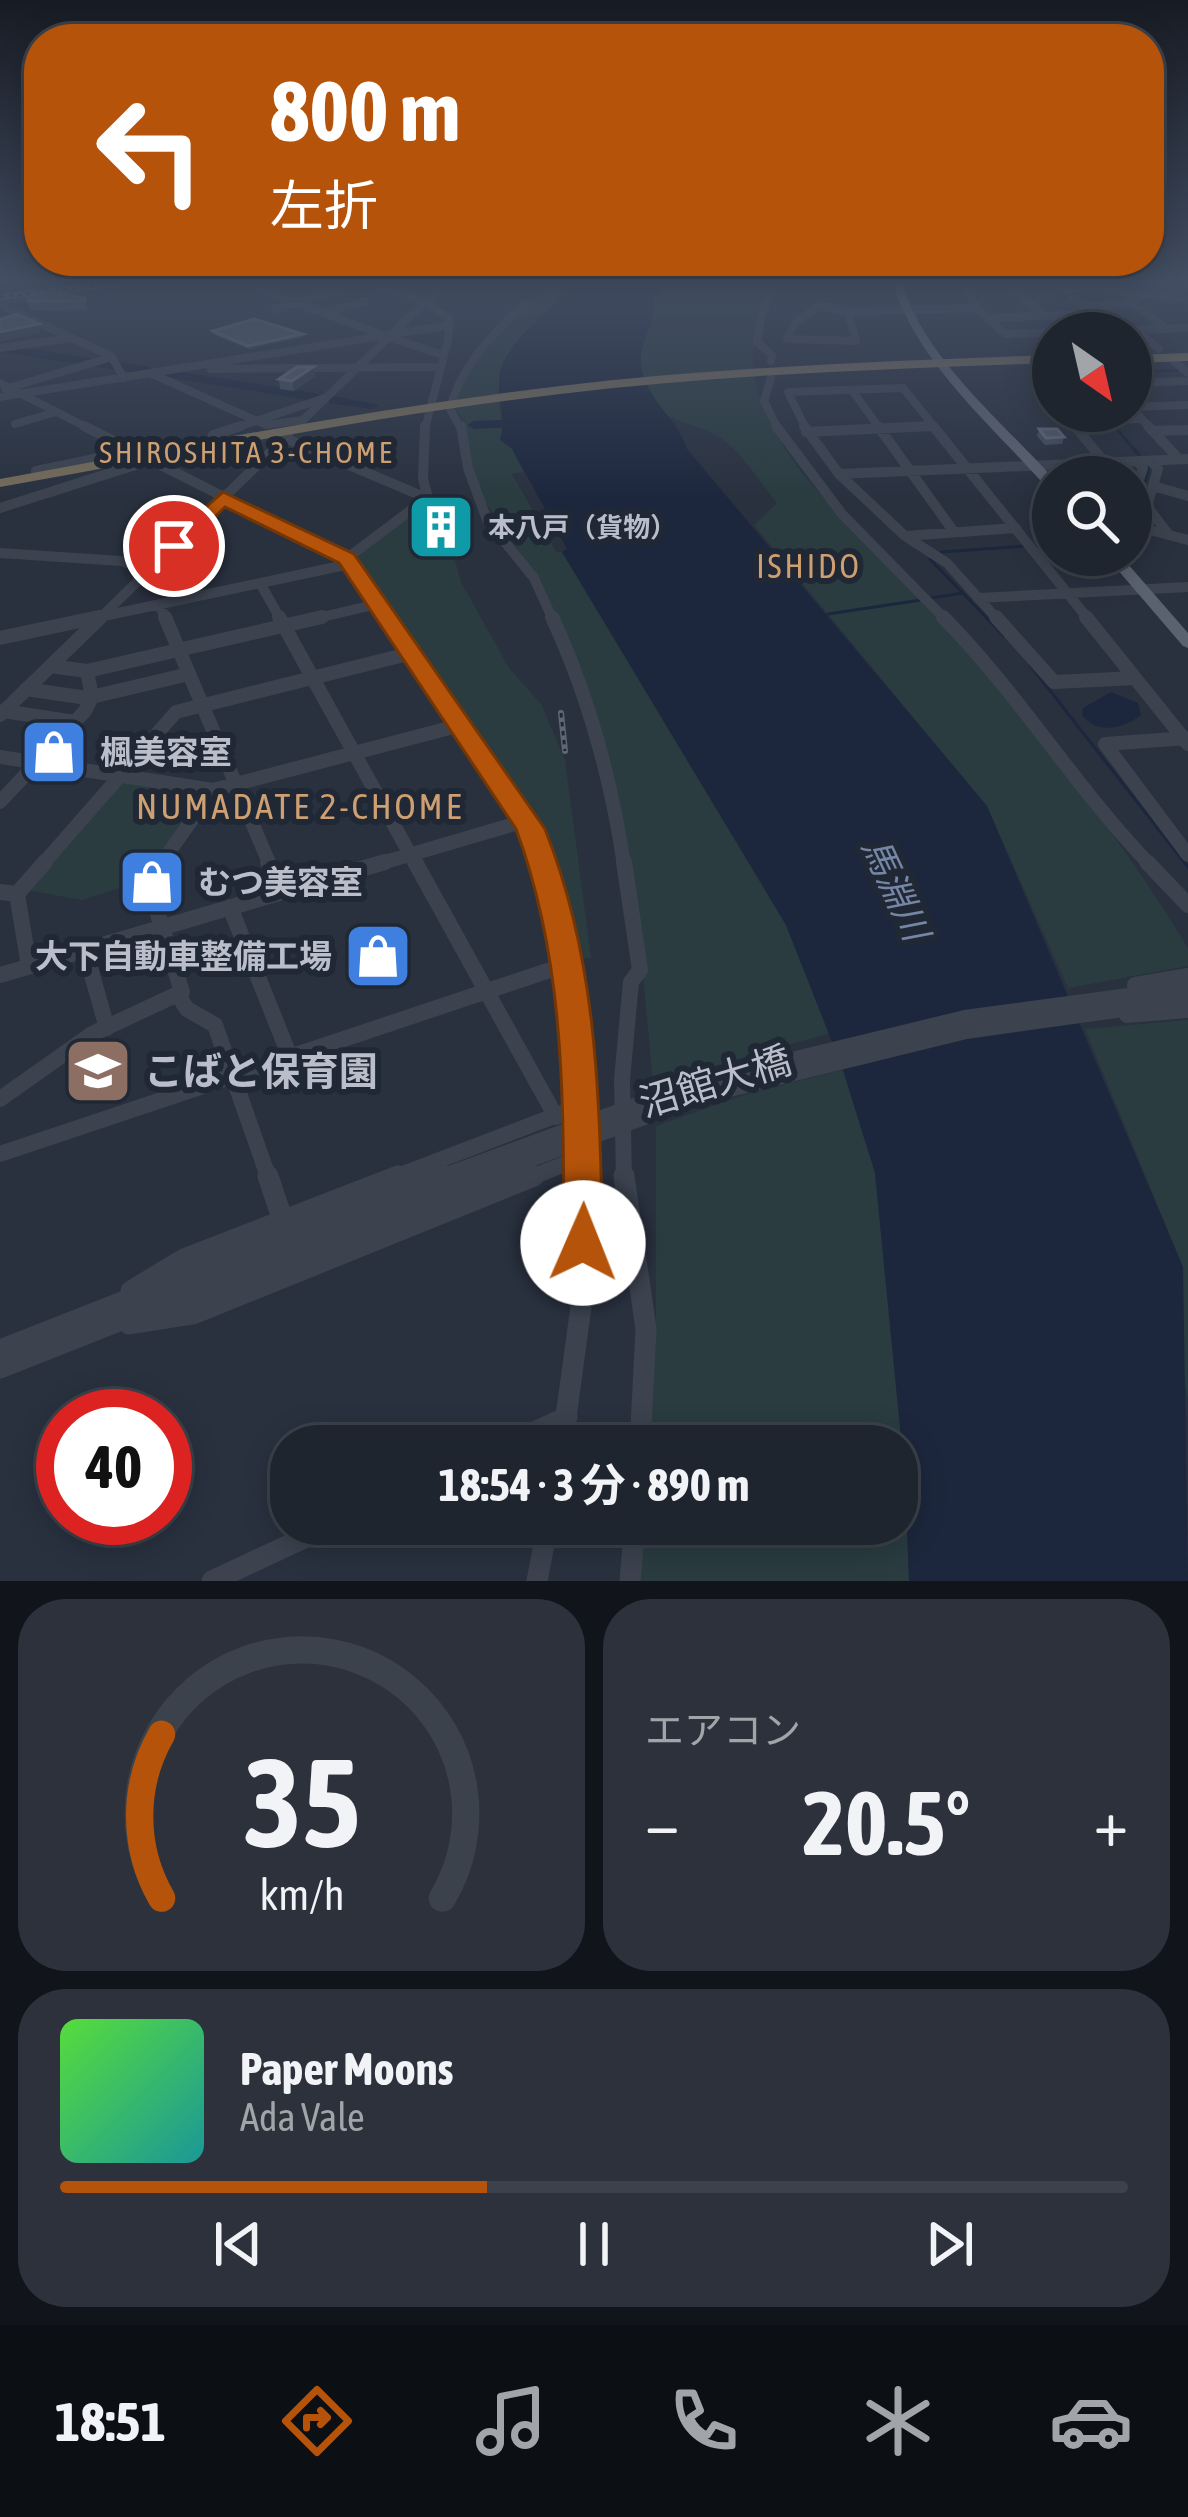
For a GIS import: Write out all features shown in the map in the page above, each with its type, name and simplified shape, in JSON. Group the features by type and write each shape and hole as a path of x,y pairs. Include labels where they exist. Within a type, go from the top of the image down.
{"highway":[{"path":"1152,354 1188,353"},
{"path":"1152,354 1188,353"},
{"path":"934,357 974,363 1032,359"},
{"path":"0,480 281,434 308,423 675,376 934,357 1032,358"},
{"path":"780,369 950,370 974,363"},
{"path":"0,480 281,434"}],"main road":[{"path":"931,352 1032,456"},
{"path":"934,357 974,363 1035,456"},
{"path":"1134,576 1188,628"},
{"path":"1138,576 1188,643"}],"street":[{"path":"96,352 115,363 124,378"},
{"path":"21,394 287,352"},
{"path":"151,373 266,425 308,423 326,398 374,352"},
{"path":"422,352 441,361"},
{"path":"440,542 423,499 424,418 444,352"},
{"path":"477,352 452,396 450,410 460,422 468,468 496,525 534,578 559,625 579,674 613,790 640,970 631,982 622,1080 622,1158 637,1291 646,1329 641,1425"},
{"path":"768,352 780,369 764,400 793,456 821,483 842,514 987,662 1121,835 1188,905"},
{"path":"1164,353 1188,377"},
{"path":"169,370 357,368 441,361"},
{"path":"2,390 94,363 115,363"},
{"path":"1152,381 1188,377"},
{"path":"1135,677 1054,682 947,563 904,536 838,474 806,432 788,392 903,388 1187,740"},
{"path":"2,390 21,394 133,451 36,471"},
{"path":"852,390 954,532"},
{"path":"213,435 326,398"},
{"path":"1152,406 1188,405"},
{"path":"15,424 61,414"},
{"path":"33,428 61,414"},
{"path":"806,432 933,426"},
{"path":"1153,431 1188,430"},
{"path":"1153,431 1184,459"},
{"path":"1081,432 1100,456"},
{"path":"1,712 223,498 281,434 423,499"},
{"path":"1152,461 1184,459"},
{"path":"0,508 151,460 348,561 526,821 547,872 568,964 583,1105 581,1329 566,1425"},
{"path":"1152,462 1158,469 1147,506 1169,535"},
{"path":"838,474 1032,465"},
{"path":"1153,486 1188,496"},
{"path":"0,638 348,561 423,499"},
{"path":"904,536 1016,528"},
{"path":"1152,531 1188,540"},
{"path":"0,553 121,561 148,570"},
{"path":"260,583 556,1117"},
{"path":"978,598 1188,587"},
{"path":"159,604 281,892"},
{"path":"50,666 87,671 378,604"},
{"path":"29,966 9,893 167,717 201,704 412,653"},
{"path":"0,802 92,698 87,671"},
{"path":"26,689 92,698 189,674"},
{"path":"1,712 75,722"},
{"path":"0,757 213,790 460,725"},
{"path":"1187,740 1105,744 1188,855"},
{"path":"0,1100 106,1028 182,992 148,882 213,790"},
{"path":"0,975 526,821"},
{"path":"230,907 290,1057"},
{"path":"85,950 106,1028"},
{"path":"0,1154 568,964"},
{"path":"1054,1004 1188,976"},
{"name":"沼館大橋","path":"197,1282 556,1132 697,1083 902,1031 1054,1004 1188,988"},
{"path":"178,995 188,1009 214,1025 283,1221"},
{"name":"沼館大橋","path":"197,1282 700,1096 908,1043 1018,1022 1188,1000"},
{"path":"1018,1022 1188,1010"},
{"path":"100,1320 184,1259 583,1105"},
{"path":"0,1350 100,1320 193,1314 585,1156"},
{"path":"0,1368 100,1320 197,1282"},
{"path":"550,1425 567,1417"},
{"path":"212,1581 289,1545"},
{"path":"537,1581 544,1545"},
{"path":"630,1581 633,1545"}],"shaded area":[{"path":"513,352 499,385 508,438 524,472 512,474 786,925 830,1033 653,1083 637,909 583,674 537,578 482,497 465,447 463,421 455,409 456,396 478,353"},
{"path":"753,352 761,402 794,462 838,514 935,611 1069,775 1188,948 1188,966 1068,988 987,806 754,525 777,503 744,461 722,439 670,417 650,399 640,354"},
{"path":"417,508 424,508 436,541 451,546 461,582 509,668 541,704 565,760 591,958 577,959 540,826 353,559"},
{"path":"126,781 204,793 144,880 82,900 26,890 114,784"},
{"path":"1188,1020 1188,1401 1181,1355 1183,1267 1085,1029"},
{"path":"843,1070 875,1173 900,1425 649,1425 656,1316 656,1126 747,1094"},
{"path":"642,1545 908,1545 909,1581 639,1581"}],"water":[{"name":"馬淵川","path":"510,352 641,352 649,388 687,449 987,806 1183,1267 1188,1581 909,1581 908,1545 918,1545 918,1425 900,1425 875,1173 843,1070 786,925 562,552 567,549 512,449 500,440 500,372"},
{"path":"1111,692 1138,703 1141,715 1110,728 1082,715 1083,708"}],"building":[{"path":"297,367 313,367 292,381 279,379"},
{"path":"1041,432 1060,432 1064,437 1046,438"}],"waterway":[{"path":"24,352 149,371"},
{"path":"1152,371 1180,370"},
{"path":"168,374 315,397"},
{"path":"334,400 372,405"},
{"path":"474,425 529,423"},
{"path":"1119,432 1139,455"},
{"path":"1152,523 1156,528"},
{"path":"941,552 1027,546"},
{"path":"933,556 930,559 963,593"},
{"path":"931,598 963,593"},
{"path":"963,593 1004,636"},
{"path":"828,614 921,600"},
{"path":"1030,665 1188,867"}],"railway":[{"path":"561,713 565,751"}],"place":[{"name":"本八戸（貨物）","path":"441,527"},
{"name":"楓美容室","path":"54,752"},
{"name":"むつ美容室","path":"152,882"},
{"name":"大下自動車整備工場","path":"378,956"},
{"name":"こばと保育園","path":"98,1071"}],"district":[{"name":"SHIROSHITA 3-CHOME","path":"247,452"},
{"name":"ISHIDO","path":"809,566"},
{"name":"NUMADATE 2-CHOME","path":"300,806"}],"route":[{"path":"174,546 223,498 346,559 530,829 547,872 580,1046 583,1243"}]}
